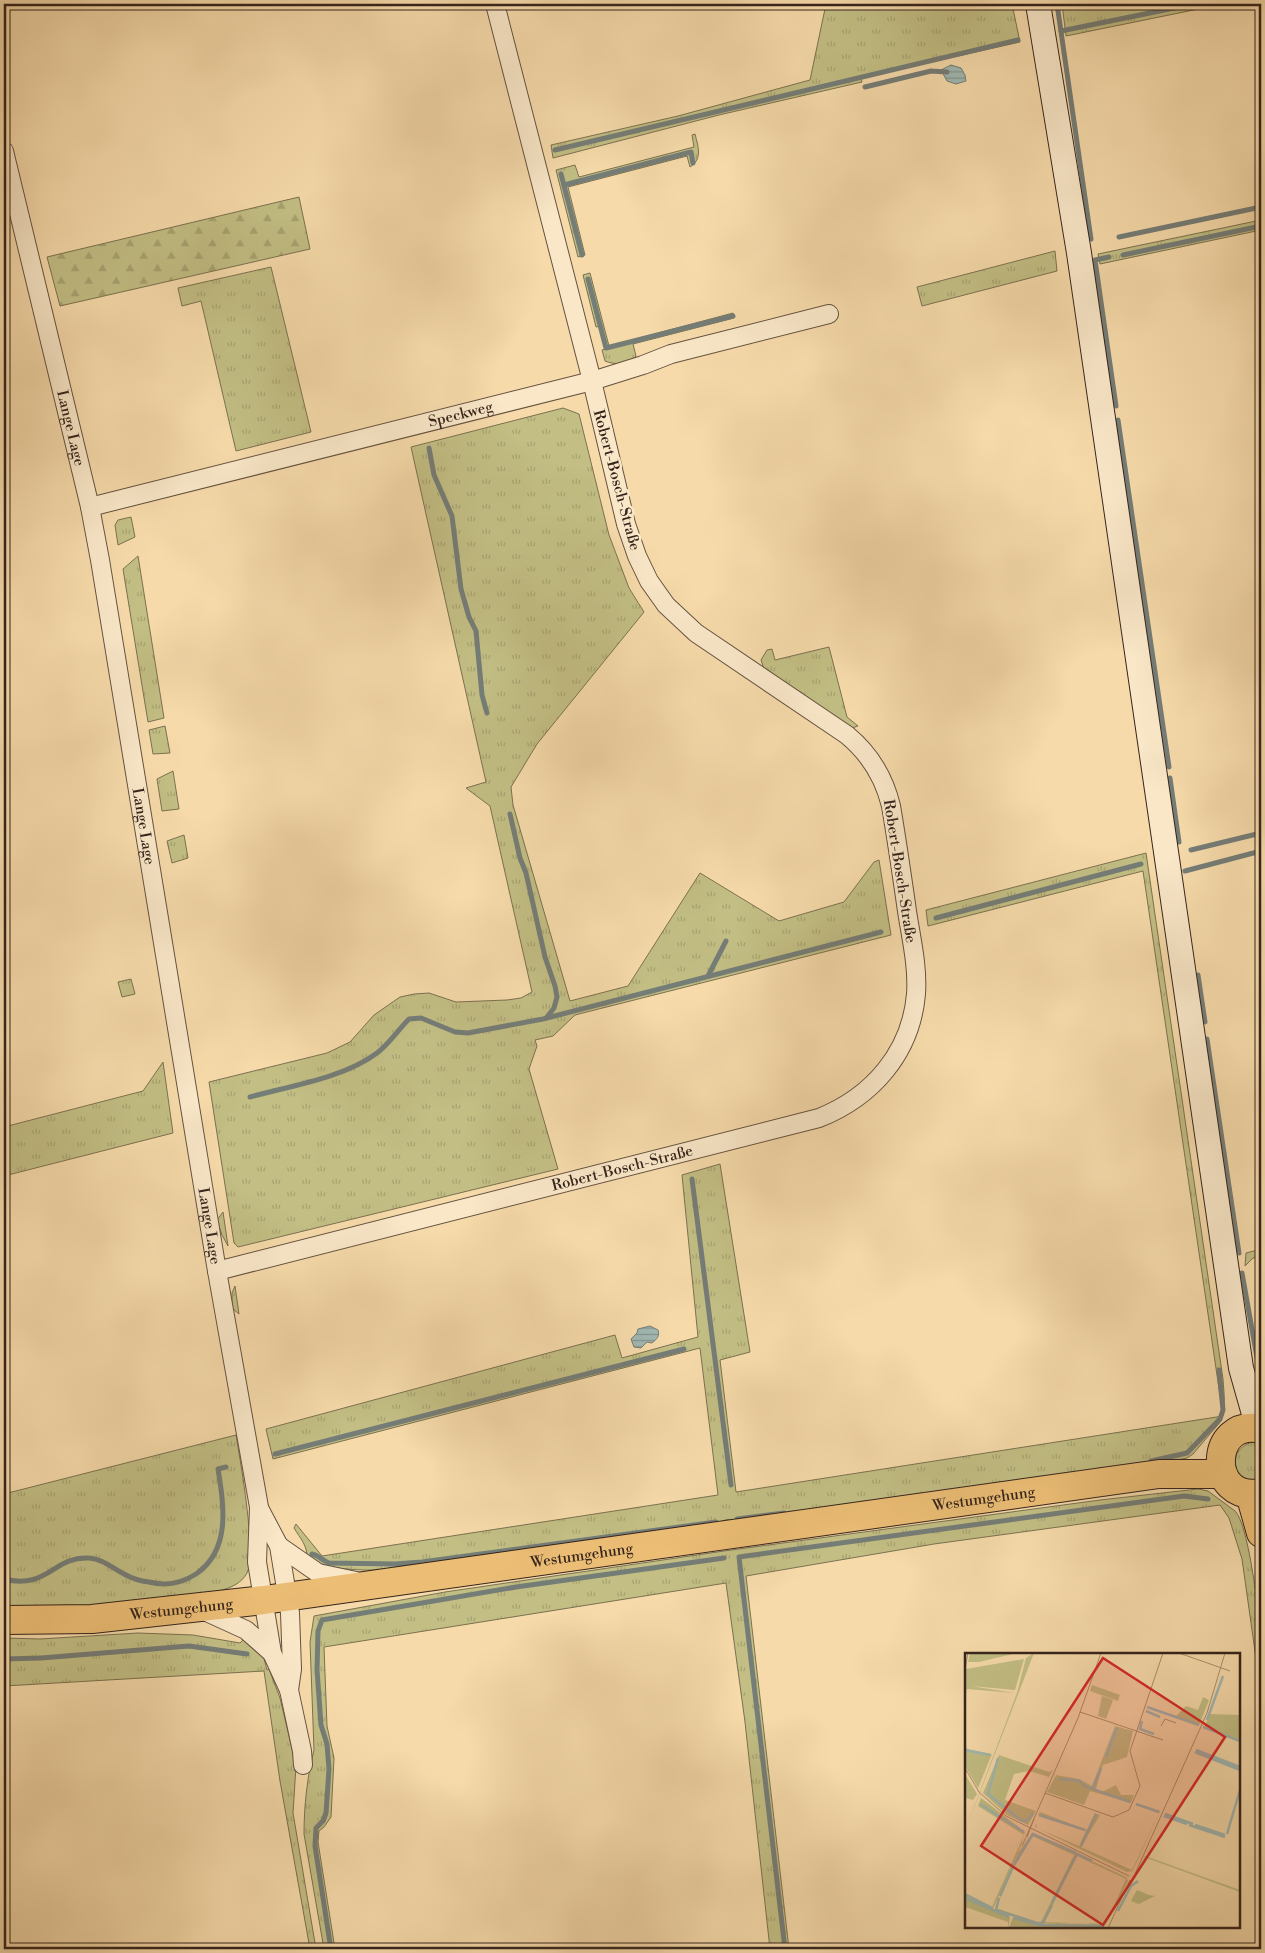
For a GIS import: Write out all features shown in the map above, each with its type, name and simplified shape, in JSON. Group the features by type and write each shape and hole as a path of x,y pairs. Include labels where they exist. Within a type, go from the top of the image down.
{"main road":[{"path":"1038,4 1079,253 1241,1368 1253,1429 1228,1440 1222,1464 1234,1488 1256,1494 1261,1533"},
{"name":"Westumgehung","path":"4,1620 92,1619 197,1608 374,1585 1222,1464"}],"street":[{"name":"Robert-Bosch-Straße","path":"217,1271 819,1118 852,1102 873,1085 891,1064 905,1037 914,1008 916,976 893,815 887,789 866,752 851,739 696,633 673,612 657,593 642,570 626,524 592,381 495,4"},
{"name":"Lange Lage","path":"4,151 90,508 151,860 217,1271 259,1507 257,1562 275,1598"},
{"name":"Speckweg","path":"90,508 592,381 671,354 829,314"},
{"name":"Lange Lage","path":"259,1507 279,1546 318,1573 374,1585"},
{"name":"Lange Lage","path":"275,1598 279,1546"},
{"path":"272,1653 275,1598"},
{"path":"275,1598 290,1614 292,1669 289,1690"},
{"path":"197,1608 246,1630 272,1653 289,1690 302,1751 303,1765"}],"green space":[{"path":"826,4 1012,4 1020,42 861,78 862,82 719,115 553,158 551,145 678,116 810,80"},
{"path":"1062,4 1223,4 1066,36"},
{"path":"695,134 698,156 697,160 690,167 687,156 568,187 585,255 578,257 556,170 575,165 579,177 694,147 692,135"},
{"path":"299,197 310,249 60,306 47,257"},
{"path":"1261,220 1261,230 1100,264 1098,254"},
{"path":"1055,251 1057,271 922,306 917,287"},
{"path":"271,267 311,432 236,451 201,301 182,306 178,288"},
{"path":"590,273 609,346 733,313 734,318 633,344 636,356 630,361 617,364 605,361 602,350 607,348 601,326 596,327 583,275"},
{"path":"563,408 579,414 609,535 629,588 644,612 537,744 511,787 513,805 570,1001 628,986 700,873 779,921 844,902 874,862 879,860 891,935 575,1015 553,1036 535,1040 537,1046 529,1069 558,1169 238,1247 234,1243 209,1082 327,1053 350,1042 374,1015 400,997 429,993 456,1002 507,1000 521,998 532,992 490,806 466,788 486,782 411,447"},
{"path":"131,517 135,537 118,545 115,525 118,520"},
{"path":"138,556 164,718 148,722 123,569"},
{"path":"829,647 847,717 858,726 852,728 764,669 761,660 767,650 772,649 775,660"},
{"path":"165,726 170,753 153,754 149,730"},
{"path":"173,771 179,809 162,811 157,779"},
{"path":"184,835 188,858 172,863 167,841"},
{"path":"1146,853 1223,1379 1223,1415 1143,871 928,926 926,910"},
{"path":"131,979 135,994 122,997 118,982"},
{"path":"163,1062 173,1133 4,1176 4,1127 143,1091"},
{"path":"720,1164 750,1352 720,1360 736,1492 1222,1416 1221,1421 1193,1454 1187,1458 1127,1470 739,1522 728,1520 722,1521 713,1527 411,1568 381,1570 353,1570 328,1566 307,1559 305,1546 294,1528 296,1524 322,1556 718,1495 700,1348 273,1459 266,1429 615,1335 622,1358 698,1337 682,1175"},
{"path":"223,1212 228,1246 217,1220"},
{"path":"1261,1249 1261,1257 1253,1258 1245,1266 1246,1253"},
{"path":"235,1286 239,1314 232,1308 232,1293"},
{"path":"236,1435 247,1506 250,1547 250,1563 247,1573 238,1583 219,1591 117,1605 4,1608 4,1494"},
{"path":"1253,1442 1261,1443 1261,1480 1245,1479 1239,1476 1234,1465 1241,1448"},
{"path":"1198,1489 1208,1491 1235,1511 1245,1534 1253,1574 1260,1632 1261,1694 1242,1559 1229,1518 1220,1505 934,1544 746,1576 789,1949 770,1949 745,1722 726,1583 324,1647 327,1726 334,1758 331,1817 319,1831 318,1842 335,1949 324,1949 304,1834 306,1792 314,1750 310,1642 314,1616 445,1592 724,1551 1100,1500"},
{"path":"138,1633 193,1635 240,1643 246,1637 262,1651 267,1670 269,1669 280,1698 296,1766 293,1813 316,1949 310,1949 280,1781 264,1671 4,1686 4,1638 40,1639"}],"water":[{"path":"951,65 961,68 966,81 956,84 947,81 941,70"},
{"path":"650,1326 658,1330 657,1339 652,1343 647,1342 641,1348 634,1347 631,1339 638,1329"}],"waterway":[{"path":"1057,4 1091,239"},
{"path":"1061,31 1194,4"},
{"path":"555,150 1018,40"},
{"path":"865,87 931,71 947,72"},
{"path":"564,185 691,152 693,163"},
{"path":"561,174 582,255"},
{"path":"1119,237 1261,207"},
{"path":"1123,255 1261,226"},
{"path":"1109,257 1095,260 1116,406"},
{"path":"588,279 606,348 733,316"},
{"path":"1118,420 1169,767"},
{"path":"429,448 434,475 452,516 461,589 469,617 476,631 482,695 487,713"},
{"path":"1170,778 1179,842"},
{"path":"510,814 520,858 526,873 545,957 555,986 557,997 554,1008 547,1017"},
{"path":"1191,850 1261,833"},
{"path":"1185,871 1261,851"},
{"path":"936,918 1141,864"},
{"path":"250,1097 333,1075 364,1062 377,1053 409,1019 421,1018 455,1032 468,1033 543,1019 881,932"},
{"path":"708,976 726,941"},
{"path":"1198,975 1205,1022"},
{"path":"1207,1039 1239,1253"},
{"path":"692,1179 731,1485"},
{"path":"1242,1273 1261,1380"},
{"path":"275,1454 684,1349"},
{"path":"1151,1461 1187,1453 1220,1419 1223,1410 1219,1370"},
{"path":"4,1579 31,1580 41,1577 67,1562 89,1558 99,1560 130,1577 146,1582 167,1584 191,1577 207,1564 215,1553 220,1540 223,1512 218,1469 226,1467"},
{"path":"785,1949 739,1557 1184,1496 1208,1499"},
{"path":"737,1519 784,1513"},
{"path":"312,1554 329,1563 395,1564 422,1562 716,1522"},
{"path":"330,1943 315,1846 316,1828 323,1821 326,1813 329,1769 327,1744 321,1725 317,1670 318,1631 322,1620 516,1587 724,1558"},
{"path":"4,1659 41,1658 189,1646 247,1654"}]}
